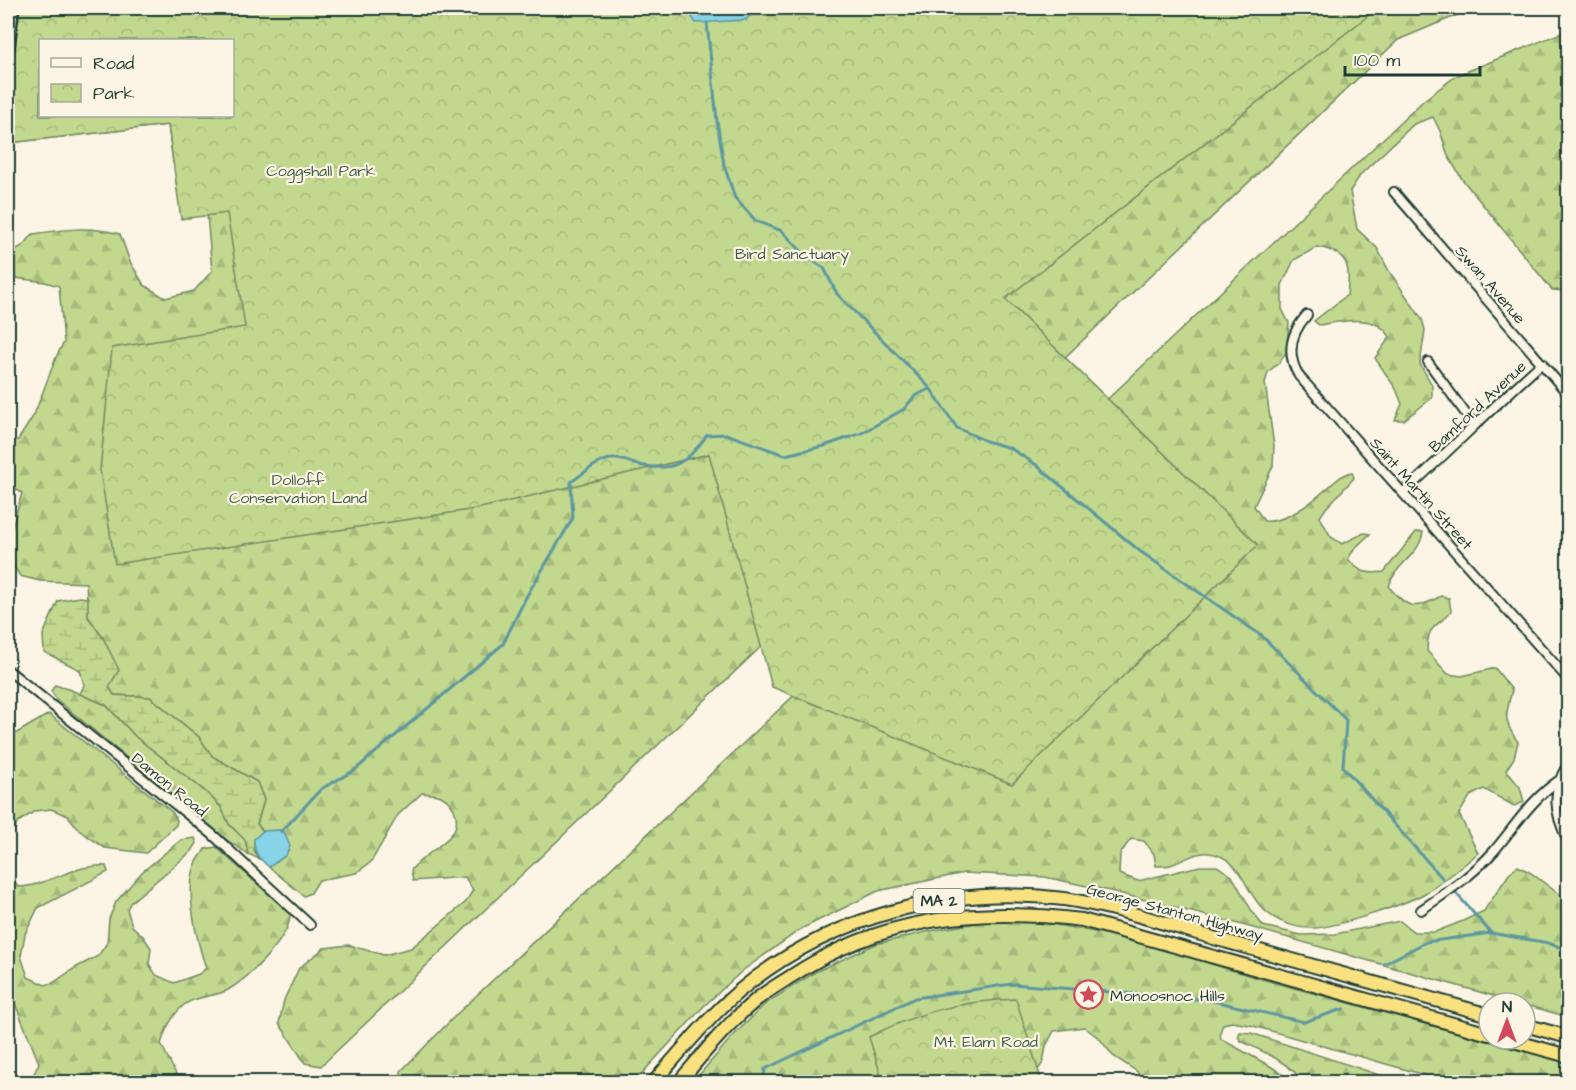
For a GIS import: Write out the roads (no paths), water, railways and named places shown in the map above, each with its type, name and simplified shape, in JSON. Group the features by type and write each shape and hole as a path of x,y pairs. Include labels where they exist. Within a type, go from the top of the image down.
{"highway":[{"name":"George Stanton Highway","path":"654,1083 731,998 785,958 819,939 860,922 917,906 967,897 1037,897 1106,907 1477,1012"},
{"name":"George Stanton Highway","path":"679,1083 706,1050 749,1006 806,966 873,934 933,919 978,914 1047,916 1082,920 1477,1031"},
{"path":"1537,1028 1569,1037"},
{"path":"1537,1047 1569,1056"}],"main road":[{"path":"8,51 13,8"}],"street":[{"name":"Swan Avenue","path":"1394,192 1569,394"},
{"name":"Saint Martin Street","path":"1306,315 1295,331 1291,343 1293,365 1299,376 1569,679"},
{"path":"1428,362 1474,425"},
{"name":"Bamford Avenue","path":"1404,492 1542,363"},
{"name":"Damon Road","path":"8,670 212,834 310,925"},
{"path":"1569,764 1561,779 1556,799 1561,825 1569,841"},
{"path":"1421,910 1477,868 1543,791 1561,779"}],"water":[{"path":"689,8 752,8 750,16 745,20 696,23"},
{"path":"283,830 290,846 286,855 269,867 257,855 254,839 263,831"}],"waterway":[{"path":"707,23 724,165 735,198 756,221 782,231 807,257 824,268 837,294 930,388 957,428 986,441 1010,448 1035,464 1141,552 1262,636 1346,720 1343,767 1444,880"},
{"path":"281,832 321,789 355,770 503,644 526,597 573,518 571,482 591,468 601,462 615,459 648,467 668,467 684,460 707,435 726,434 785,455 824,446 862,433 904,409 915,396 929,389"},
{"path":"1455,892 1491,933"},
{"path":"1384,964 1426,942 1491,933 1548,943 1568,950"},
{"path":"763,1082 765,1069 915,998 1012,984 1209,1000 1304,1022 1343,1009"}],"place":[{"name":"Monoosnoc Hills","path":"1089,995"}],"park label":[{"name":"Coggshall Park","path":"321,170"},
{"name":"Bird Sanctuary","path":"792,253"},
{"name":"Dolloff Conservation Land","path":"298,488"},
{"name":"Mt. Elam Road","path":"986,1041"}]}
